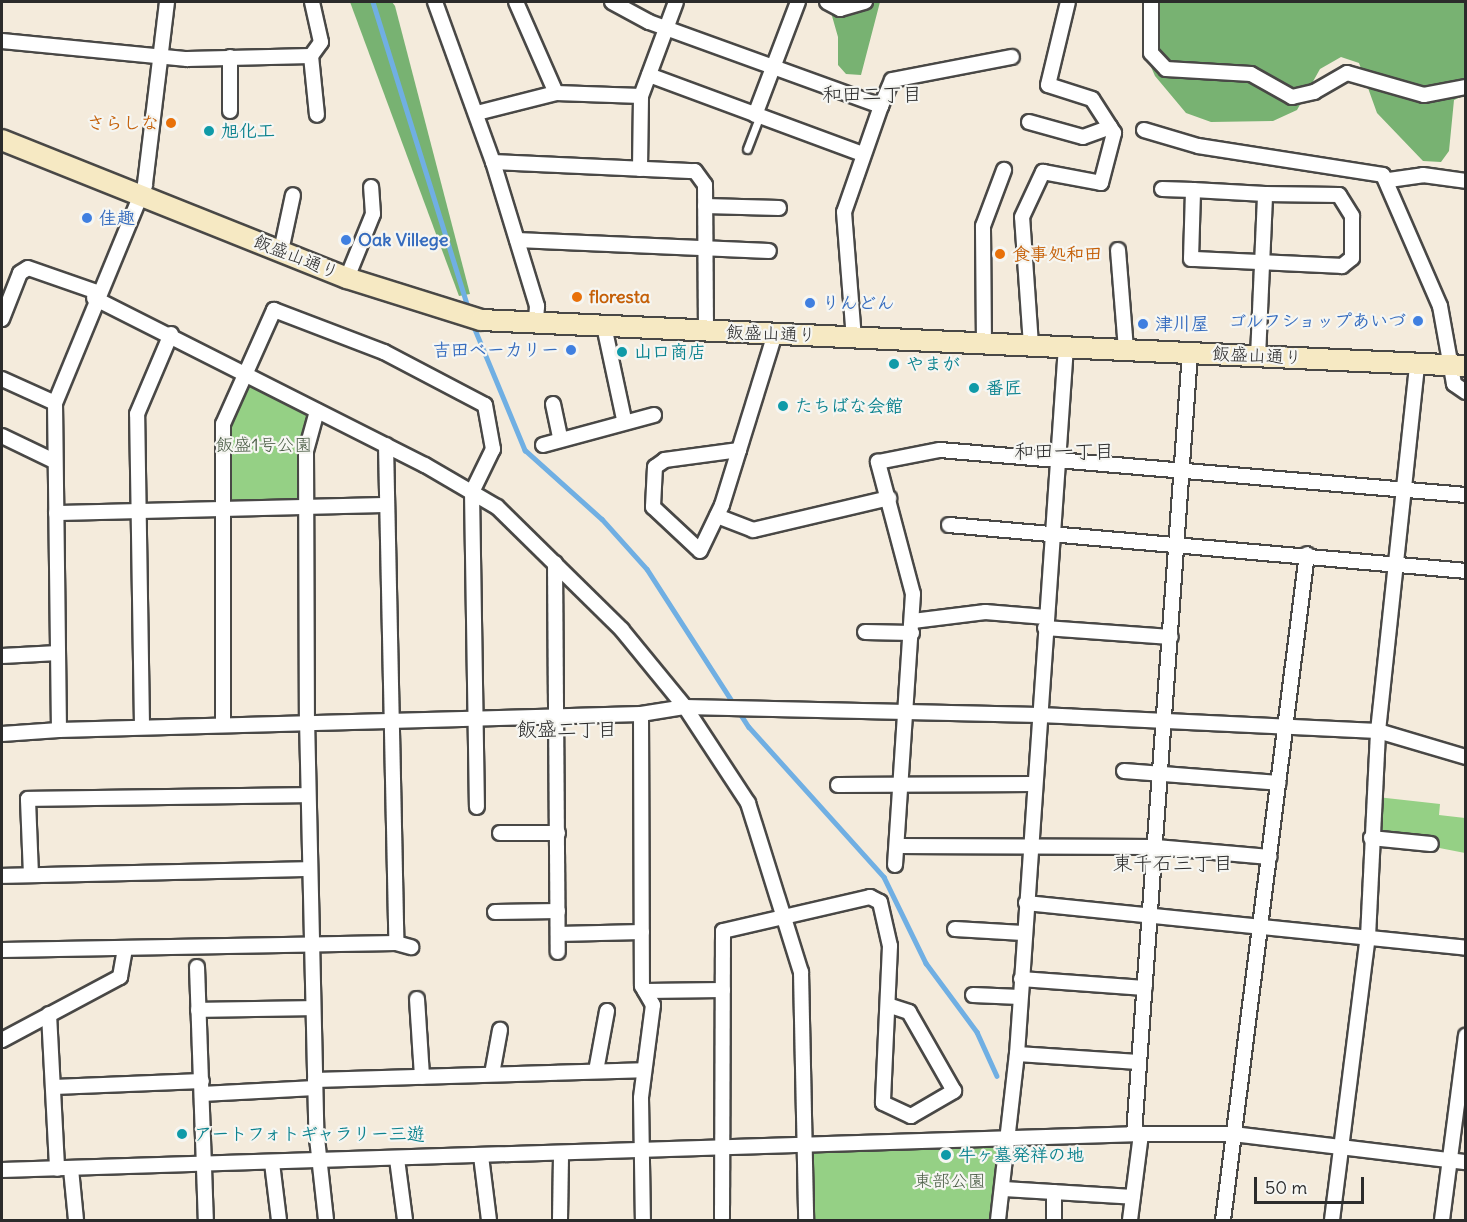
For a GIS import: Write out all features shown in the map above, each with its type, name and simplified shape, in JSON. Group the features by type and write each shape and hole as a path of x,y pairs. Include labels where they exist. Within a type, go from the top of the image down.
{"street":[{"path":"59,729 55,403 96,295 141,195 149,170 167,2"},
{"path":"312,2 321,42 311,56 317,115"},
{"path":"435,2 493,162 537,306 536,322"},
{"path":"516,2 556,93"},
{"path":"612,2 622,12 881,106"},
{"path":"640,169 641,96 676,2"},
{"path":"757,116 798,2"},
{"path":"827,2 840,9 866,2"},
{"path":"1031,345 1022,217 1043,172 1101,183 1114,133 1092,99 1048,85 1068,2"},
{"path":"1151,2 1151,53 1166,69 1251,74 1292,97 1314,92 1347,73 1424,95 1466,87"},
{"path":"2,41 160,57 311,56"},
{"path":"230,57 230,111"},
{"path":"854,338 844,212 863,154 892,80 1012,57"},
{"path":"649,75 863,154"},
{"path":"477,113 556,93 641,96"},
{"path":"1029,122 1083,137 1110,127"},
{"path":"1144,130 1198,146 1366,170 1389,180 1422,175 1466,181"},
{"name":"飯盛山通り","path":"2,140 347,278 460,315 604,327 1457,366"},
{"path":"493,162 695,171 705,185 706,331"},
{"path":"984,344 983,226 1004,170"},
{"path":"1389,180 1440,306 1457,366 1455,386 1466,392"},
{"path":"347,278 373,214 371,187"},
{"path":"1162,189 1194,190 1265,194 1339,195 1352,216 1352,258 1342,266 1191,259 1194,190"},
{"path":"1258,357 1265,194"},
{"path":"281,251 293,195"},
{"path":"705,206 779,208"},
{"path":"517,240 769,251"},
{"path":"1118,250 1126,350"},
{"path":"2,320 20,273 27,268 96,295 386,445 497,507 622,630 685,707 748,803 786,916 805,998 806,1221"},
{"path":"223,722 223,424 242,371 274,310 384,352 485,405 493,449 472,492 477,807"},
{"path":"604,327 624,419"},
{"path":"142,725 138,414 171,334"},
{"path":"739,450 666,460 655,467 653,507 700,551 717,516 739,450 775,334"},
{"path":"998,1221 1010,1138 1017,1054 1033,784 1066,347"},
{"path":"1130,1221 1137,1134 1139,1062 1166,721 1190,353"},
{"path":"1332,1221 1368,937 1371,838 1378,731 1417,364"},
{"path":"2,379 55,403"},
{"path":"553,404 560,437"},
{"path":"317,411 307,438 307,719 312,1008 319,1161 326,1221"},
{"path":"543,445 560,437 624,419 654,414"},
{"path":"2,436 54,461"},
{"path":"386,445 396,943"},
{"path":"895,865 912,627 910,572 878,462 940,450 1466,495"},
{"path":"717,516 753,530 888,498"},
{"path":"56,513 138,509 387,505"},
{"path":"949,525 1397,562 1466,571"},
{"path":"1223,1221 1307,554"},
{"path":"555,563 558,952"},
{"path":"865,632 912,627 985,612 1171,637"},
{"path":"2,656 58,653"},
{"path":"2,734 59,729 307,719 641,714 685,707 905,715 1039,715 1378,731 1466,758"},
{"path":"641,714 642,932 645,991 653,1005 643,1070 643,1221"},
{"path":"1124,771 1279,783"},
{"path":"838,785 1033,784"},
{"path":"31,875 28,799 308,795"},
{"path":"500,833 558,834"},
{"path":"1371,838 1431,844"},
{"path":"897,846 1029,844 1156,847 1270,857"},
{"path":"2,876 309,869"},
{"path":"723,1218 723,931 870,897 880,902 890,928 883,1103 911,1116"},
{"path":"1026,903 1261,924 1466,948"},
{"path":"495,912 558,911"},
{"path":"955,929 1023,933"},
{"path":"558,934 642,932"},
{"path":"2,950 396,943 411,947"},
{"path":"2,1040 120,977 125,948"},
{"path":"197,967 206,1221"},
{"path":"1021,979 1145,988"},
{"path":"645,991 723,990"},
{"path":"973,995 1020,997"},
{"path":"417,999 422,1077"},
{"path":"888,1005 909,1012 954,1091 911,1116"},
{"path":"198,1010 312,1008"},
{"path":"596,1071 607,1011"},
{"path":"49,1014 54,1087 64,1169 76,1221"},
{"path":"492,1074 500,1030"},
{"path":"1442,1221 1466,1036"},
{"path":"1017,1054 1139,1062"},
{"path":"54,1087 202,1088 492,1074 643,1070"},
{"path":"911,1116 912,1141"},
{"path":"2,1170 204,1166 642,1149 1137,1134 1233,1134 1341,1145 1466,1162"},
{"path":"560,1221 561,1153"},
{"path":"481,1156 489,1221"},
{"path":"397,1159 405,1221"},
{"path":"272,1163 279,1221"},
{"path":"1004,1189 1133,1197"},
{"path":"1054,1192 1054,1221"}],"lane":[{"path":"747,149 757,116"}],"green space":[{"path":"350,2 392,2 395,6 470,294 459,296"},
{"path":"828,2 880,2 861,75 846,74 838,65 838,37"},
{"path":"1143,2 1465,2 1465,95 1454,100 1449,151 1441,162 1423,161 1377,113 1359,63 1341,57 1320,69 1297,110 1273,121 1211,122 1186,113 1155,76 1144,51"},
{"name":"飯盛1号公園","path":"244,376 313,413 302,502 226,504 225,434"},
{"path":"1377,797 1440,804 1439,815 1465,818 1465,853 1373,835"},
{"name":"東部公園","path":"1007,1141 996,1220 809,1220 809,1146"}],"waterway":[{"path":"373,2 469,311"},
{"path":"472,322 525,450 602,519 647,569 749,727 884,877 926,963 977,1032 997,1076"}],"place":[{"name":"さらしな","path":"171,123"},
{"name":"旭化工","path":"209,131"},
{"name":"佳趣","path":"87,218"},
{"name":"Oak Villege","path":"346,240"},
{"name":"食事処和田","path":"1000,254"},
{"name":"floresta","path":"577,297"},
{"name":"りんどん","path":"810,303"},
{"name":"ゴルフショップあいづ","path":"1418,321"},
{"name":"津川屋","path":"1143,324"},
{"name":"吉田ベーカリー","path":"571,350"},
{"name":"山口商店","path":"622,352"},
{"name":"やまが","path":"894,364"},
{"name":"番匠","path":"974,388"},
{"name":"たちばな会館","path":"783,406"},
{"name":"アートフォトギャラリー三遊","path":"182,1134"},
{"name":"牛ヶ墓発祥の地","path":"946,1155"}],"district":[{"name":"和田二丁目","path":"872,93"},
{"name":"和田一丁目","path":"1064,450"},
{"name":"飯盛二丁目","path":"567,728"},
{"name":"東千石三丁目","path":"1173,862"}]}
